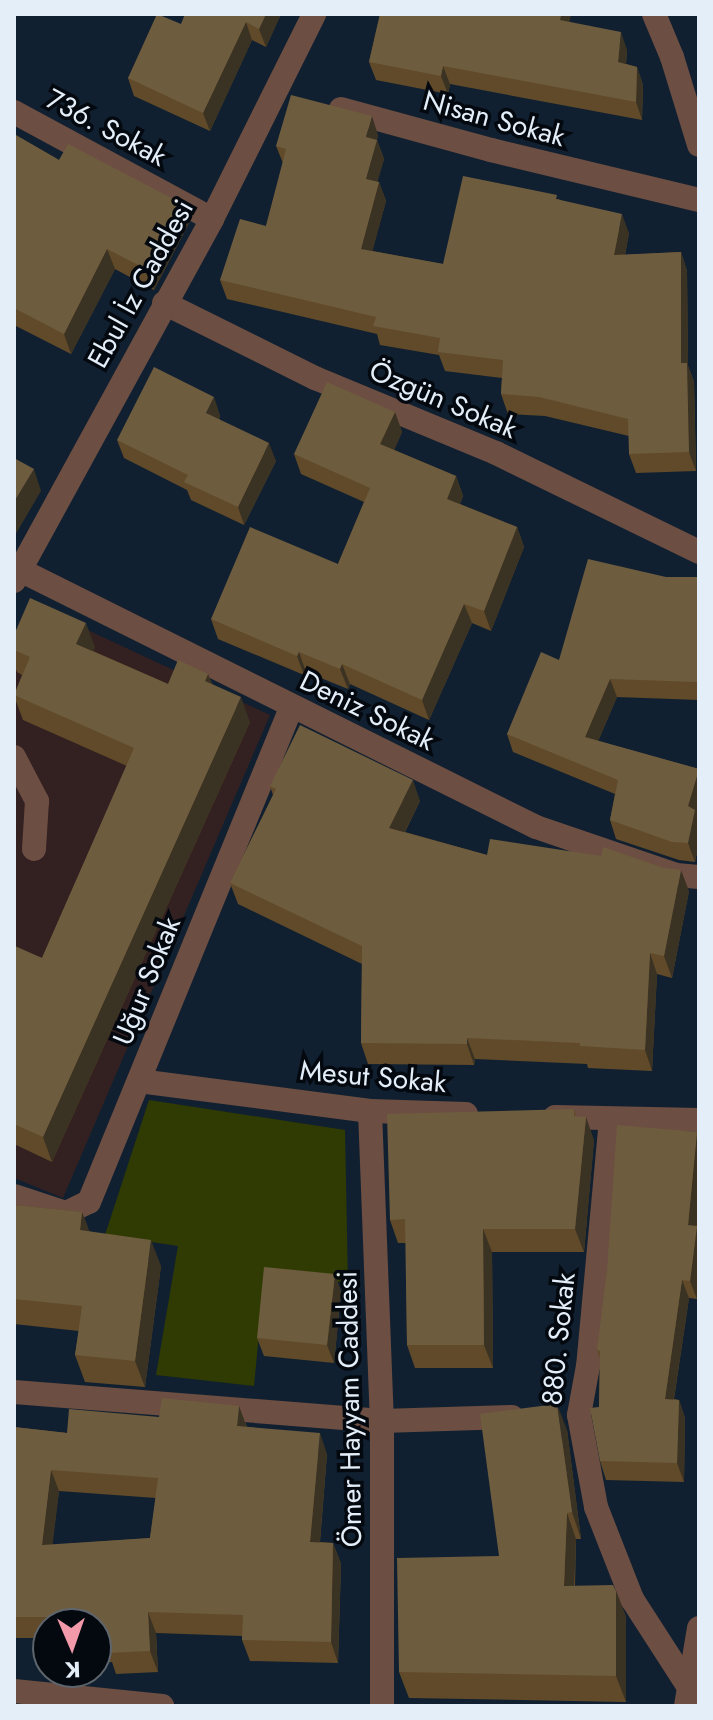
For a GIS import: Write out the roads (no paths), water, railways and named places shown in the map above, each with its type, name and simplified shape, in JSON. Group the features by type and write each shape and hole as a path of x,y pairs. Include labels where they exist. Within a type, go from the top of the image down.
{"street":[{"name":"Ebul İz Caddesi","path":"17,575 212,219 314,14"},
{"path":"654,14 672,57 699,145"},
{"name":"Nisan Sokak","path":"275,92 491,150 699,200"},
{"name":"736. Sokak","path":"14,112 212,219"},
{"name":"Özgün Sokak","path":"164,303 315,378 496,453 699,552"},
{"name":"Deniz Sokak","path":"17,575 536,827 676,875 699,877"},
{"name":"Uğur Sokak","path":"14,1196 66,1213 89,1202 291,708"},
{"path":"14,757 37,801 34,849"},
{"name":"Mesut Sokak","path":"139,1081 370,1111 490,1115"},
{"name":"Ömer Hayyam Caddesi","path":"370,1111 382,1421 382,1706"},
{"path":"536,1116 699,1120"},
{"name":"880. Sokak","path":"611,1119 588,1366 579,1415 596,1507 627,1586 687,1696"},
{"path":"14,1392 382,1421 579,1415"},
{"path":"687,1696 699,1628"},
{"path":"14,1691 162,1706"}]}
